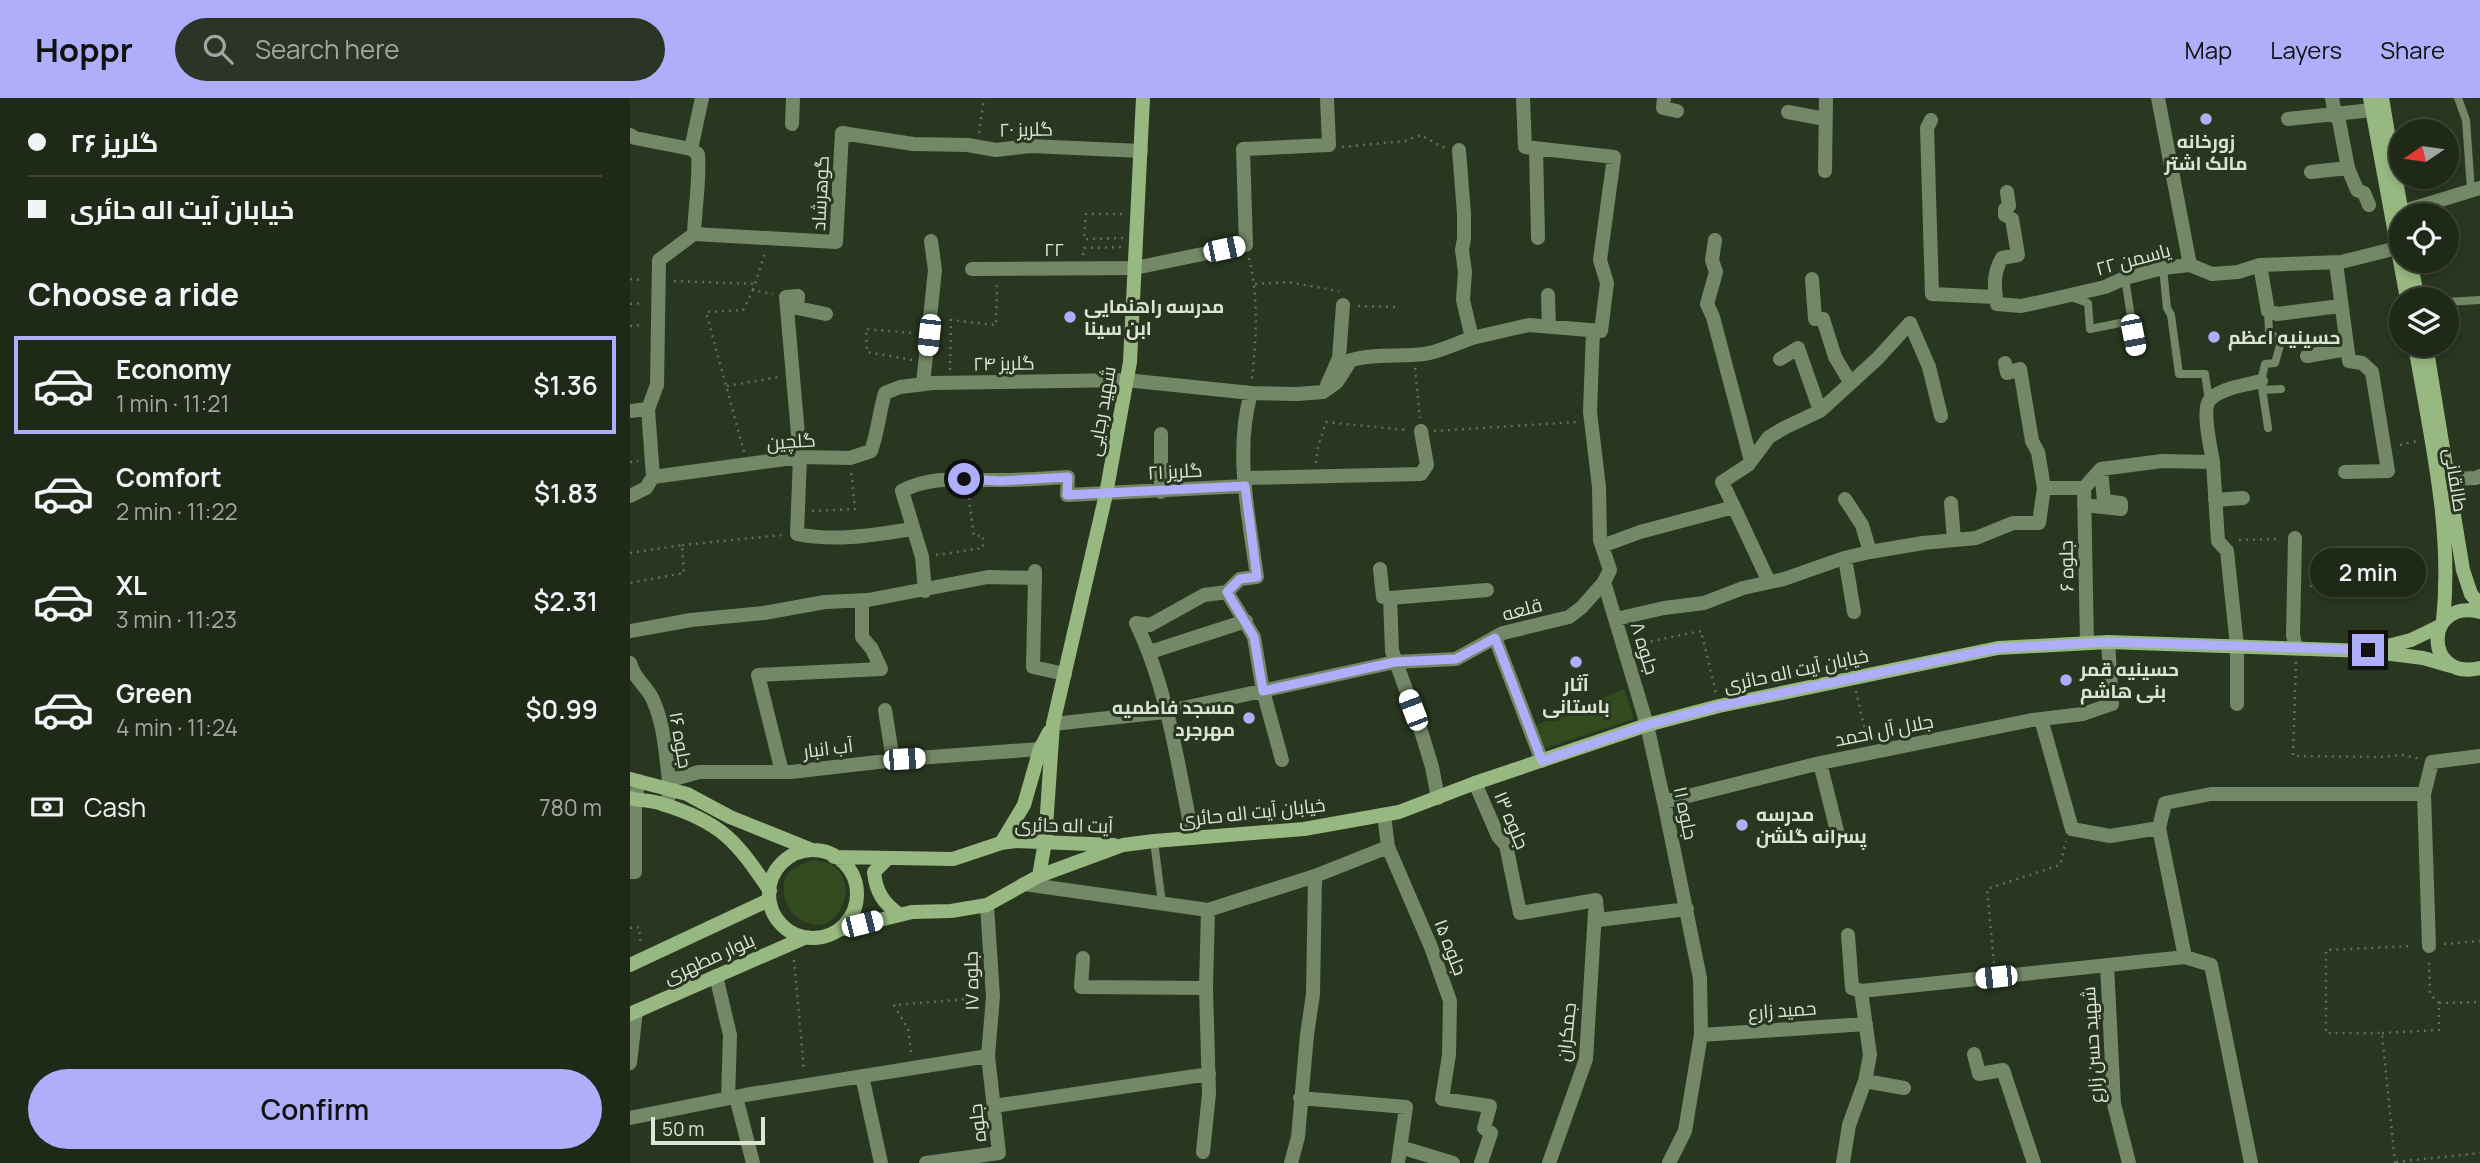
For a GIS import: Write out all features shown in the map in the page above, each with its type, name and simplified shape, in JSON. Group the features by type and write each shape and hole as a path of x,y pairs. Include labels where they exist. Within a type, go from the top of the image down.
{"main road":[{"name":"شهید رجایی","path":"1053,724 1106,494 1130,362 1143,98"},
{"path":"2382,98 2399,203"},
{"path":"2371,104 2390,203"},
{"name":"طالقانی","path":"2416,357 2442,503 2447,569 2442,624 2437,640 2439,650 2451,666"},
{"name":"طالقانی","path":"2428,357 2463,570 2471,594 2480,605"},
{"path":"2368,650 2411,640 2442,624 2451,614 2460,610 2480,612"},
{"name":"خیابان آیت اله حائری","path":"1123,845 1304,829 1399,812 1475,783 1647,725 1719,706 1998,648 2108,642 2368,650"},
{"path":"2368,650 2423,658 2460,670 2480,668"},
{"path":"1001,843 1024,806 1040,749 1053,724"},
{"path":"1039,876 1045,842 1053,724"},
{"path":"632,799 666,805 690,813 725,833 743,852 769,896 775,918 798,941 822,938 839,930 851,916 857,898 854,880 845,865 834,857 730,817 687,794 635,780"},
{"name":"آیت اله حائری","path":"834,857 953,859 1015,841 1123,845"},
{"name":"آیت اله حائری","path":"839,930 912,912 951,911 987,905 1039,876 1123,845"},
{"path":"769,896 771,882 779,866 793,854 812,850"},
{"path":"888,858 874,872 876,889 888,907 900,915"},
{"name":"بلوار مطهری","path":"636,962 769,896"},
{"name":"بلوار مطهری","path":"633,1013 798,941"}],"street":[{"path":"691,149 702,98"},
{"path":"792,124 793,98"},
{"path":"1246,245 1243,149 1329,145 1327,98"},
{"path":"1323,392 1337,382 1351,360 1367,356 1429,353 1472,338 1529,325 1601,331 1607,283 1600,260 1614,157 1525,147 1523,98"},
{"path":"1664,98 1663,108 1677,111"},
{"path":"1825,171 1826,98"},
{"path":"2158,98 2190,265"},
{"path":"2332,98 2348,168 2357,190 2364,193 2369,205"},
{"path":"2288,119 2335,115 2371,104"},
{"path":"1788,113 1825,119"},
{"name":"یاسمن ۲۲","path":"1931,120 1927,128 1929,300 1996,300 2021,306 2105,287 2125,278 2164,268 2190,265 2212,274 2238,272 2260,265 2336,263 2389,250"},
{"name":"گوهرشاد","path":"769,238 836,243 842,133 913,144"},
{"path":"630,135 691,149 698,154 694,234"},
{"name":"گلریز ۲۰","path":"913,144 996,150 1030,146 1141,152"},
{"path":"1536,149 1538,238"},
{"path":"1459,150 1464,214 1463,300 1472,338"},
{"path":"2311,172 2348,168"},
{"path":"2434,203 2476,189"},
{"path":"1996,300 1996,268 2002,258 2018,255 2012,219 2005,215 2005,209 2009,206 2007,192"},
{"path":"630,496 646,488 653,477 648,409 657,385 659,260 694,234 769,238"},
{"path":"1715,240 1712,260 1716,272 1707,304 1713,317 1751,461"},
{"path":"923,384 935,270 932,241"},
{"name":"۲۲","path":"972,269 1135,268 1246,245"},
{"path":"2336,263 2349,361 2362,363 2372,372 2388,471 2345,472"},
{"path":"2260,265 2268,311 2277,314 2340,306"},
{"path":"1812,279 1815,319 1823,319 1835,357 1850,382"},
{"path":"1548,295 1549,326"},
{"path":"826,314 797,308 798,296 786,297 800,457 797,534 821,539 861,537 913,529"},
{"path":"1323,392 1339,358 1343,305"},
{"path":"1769,582 1722,482 1751,461 1769,437 1820,411 1877,359 1910,323 1929,367 1941,416"},
{"name":"جلوه ۸","path":"1593,330 1591,421 1599,487 1600,540 1616,619 1647,725"},
{"path":"1780,359 1798,348 1820,411"},
{"path":"2307,356 2347,349"},
{"path":"1616,619 1664,608 1704,603 1743,588 1870,552 1976,538 2013,523 2039,523 2044,488 2038,453 2032,441 2020,369 2007,373 2005,363"},
{"name":"گلریز ۲۴","path":"850,458 871,451 878,432 877,419 885,393 900,387 950,383 1126,380 1251,393 1323,392"},
{"path":"2236,704 2237,646 2227,551 2218,541 2213,462 2206,410 2208,401 2219,394 2262,386"},
{"path":"1193,838 1150,652 1136,623 1150,625 1204,594 1227,592 1240,579 1257,577 1245,482 1244,417 1251,393"},
{"path":"630,411 648,409"},
{"name":"گلریز ۲۱","path":"967,479 1001,481 1068,477 1067,495 1161,492 1315,476 1421,474 1427,465 1421,431"},
{"path":"1161,433 1161,492"},
{"name":"گلچین","path":"653,477 800,457 850,458"},
{"path":"2044,488 2084,488 2101,469 2162,461 2213,462"},
{"path":"2084,505 2121,509 2121,503 2104,501 2101,469"},
{"path":"2449,479 2480,476"},
{"path":"925,591 922,557 901,491 918,482 967,479"},
{"name":"جلوه ۶","path":"2084,488 2087,643"},
{"path":"2215,500 2243,498"},
{"path":"1845,499 1862,525 1870,552"},
{"path":"1951,503 1954,540"},
{"path":"1602,546 1640,532 1734,507"},
{"path":"2295,538 2293,635 2296,648"},
{"path":"1845,558 1854,612"},
{"path":"1380,569 1383,597 1487,590"},
{"path":"630,631 825,602 862,601 988,577 1035,574 1033,667 1065,674"},
{"name":"قلعه","path":"1053,724 1165,712 1395,662 1456,659 1503,634 1569,617 1582,607 1607,576"},
{"path":"1227,592 1254,637 1263,691 1282,760"},
{"path":"1390,598 1392,652 1422,734 1438,798"},
{"path":"782,772 758,675 881,669 872,649 862,637 862,601"},
{"path":"1150,652 1246,621"},
{"path":"1495,638 1542,761"},
{"name":"جلال آل احمد","path":"1664,802 1820,763 2041,719 2083,714 2112,704 2108,642"},
{"name":"جلوه ۱۶","path":"630,663 632,674 652,698 659,718 670,790"},
{"path":"885,710 893,760"},
{"path":"2041,719 2072,829 2110,836 2159,828"},
{"name":"جلوه ۱۱","path":"1647,725 1687,909"},
{"name":"آب انبار","path":"670,790 674,779 699,772 782,772 1040,749"},
{"path":"2429,946 2424,794 2432,762 2480,757"},
{"path":"1820,763 1837,831"},
{"path":"630,873 635,872 632,799 635,780"},
{"name":"جلوه ۱۳","path":"1475,783 1497,836 1506,845 1520,913 1596,900"},
{"path":"666,805 670,790"},
{"path":"2185,957 2159,828 2165,803 2211,794 2424,794"},
{"name":"جلوه ۱۵","path":"1384,815 1388,847 1431,947 1450,1001 1449,1055 1442,1098 1490,1107 1484,1128 1491,1133 1481,1163"},
{"path":"1024,884 1208,910 1315,876 1388,847"},
{"path":"1291,1163 1298,1137 1313,994 1315,876"},
{"path":"1596,900 1598,920 1687,909 1700,978 1701,1035 1685,1130 1669,1163"},
{"name":"جمکران","path":"1549,1163 1586,1059 1596,900"},
{"name":"جلوه ۱۷","path":"987,905 993,997 988,1056"},
{"path":"1203,1152 1209,1074 1206,988 1208,910"},
{"path":"1848,935 1852,988 1861,991 2185,957 2211,965 2251,1163"},
{"path":"1083,958 1081,987 1206,988"},
{"name":"شهید حسن زارع","path":"2107,965 2114,1104 2129,1163"},
{"path":"716,976 730,1035 732,1098 753,1163"},
{"path":"1843,1163 1849,1125 1865,1081 1870,1055 1861,991"},
{"path":"630,1063 633,1013"},
{"name":"حمید زارع","path":"1701,1035 1866,1024"},
{"path":"1974,1054 1979,1074 2003,1070 2032,1163"},
{"path":"630,1118 805,1085 988,1056"},
{"name":"جلوه","path":"926,1163 999,1153 988,1056"},
{"path":"994,1106 1209,1074"},
{"path":"862,1076 881,1163"},
{"path":"1865,1081 1904,1088"},
{"path":"1300,1098 1406,1107 1398,1163"},
{"path":"1400,1147 1453,1163"}],"lane":[{"path":"2458,98 2466,120 2476,189"},
{"path":"2164,268 2167,307 2171,315 2179,374 2205,374 2208,401"},
{"path":"2125,278 2136,349"},
{"path":"2067,296 2088,303 2090,329 2130,321"},
{"path":"2459,301 2480,300"},
{"path":"2268,311 2269,332 2281,342 2275,363 2265,364 2262,386 2268,428"},
{"path":"2262,386 2281,389"},
{"path":"1154,841 1161,904"}],"path":[{"path":"978,147 984,98"},
{"path":"1329,145 1348,148 1405,141 1420,135 1440,146 1459,150"},
{"path":"1136,242 1084,239 1086,214 1138,215"},
{"path":"747,464 706,312 743,310 753,290 769,238"},
{"path":"1081,268 1084,248 1136,242"},
{"path":"1246,245 1255,284 1258,325 1251,393"},
{"path":"950,383 951,320 996,324 998,269"},
{"path":"659,281 755,284"},
{"path":"1255,284 1288,282 1342,292 1343,305 1397,307"},
{"path":"753,290 786,297"},
{"path":"925,363 867,352 866,329 929,335"},
{"path":"1414,355 1421,431"},
{"path":"726,386 792,374"},
{"path":"1315,476 1318,447 1326,422 1421,431 1591,421"},
{"path":"2384,448 2431,438"},
{"path":"798,511 855,509 850,458"},
{"path":"922,557 983,548 983,536 974,536 967,479"},
{"path":"630,553 797,534"},
{"path":"2218,541 2295,538"},
{"path":"630,583 684,573 682,545"},
{"path":"2294,586 2345,586"},
{"path":"1625,647 1701,631 1719,706"},
{"path":"2296,648 2293,756 2404,755 2432,762"},
{"path":"1853,677 1871,753"},
{"path":"1996,977 1987,889 2060,865 2063,849 2072,829"},
{"path":"630,928 639,927 636,962"},
{"path":"2440,1003 2439,1030 2326,1033 2326,950 2429,946 2480,940"},
{"path":"798,941 805,1085"},
{"path":"2429,946 2430,994 2440,1003 2480,1002"},
{"path":"914,1068 908,1029 894,1005 993,997"},
{"path":"2382,1033 2395,1163 2480,1153"}],"green space":[{"path":"1624,689 1634,719 1545,748 1535,726"},
{"path":"812,860 828,863 840,872 845,884 845,898 840,910 831,920 819,925 805,922 790,910 784,892 788,874"}],"place":[{"name":"زورخانه مالک اشتر","path":"2206,119"},
{"name":"مدرسه راهنمایی ابن سینا","path":"1070,317"},
{"name":"حسینیه اعظم","path":"2214,337"},
{"name":"آثار باستانی","path":"1576,662"},
{"name":"حسینیه قمر بنی هاشم","path":"2066,680"},
{"name":"مسجد فاطمیه مهرجرد","path":"1249,718"},
{"name":"مدرسه پسرانه گلشن","path":"1742,825"}],"route":[{"path":"964,479 1001,481 1068,477 1067,495 1245,486 1257,577 1240,579 1227,592 1254,637 1263,691 1395,662 1456,659 1495,638 1542,761 1647,725 1719,706 1998,648 2045,643 2108,642 2368,650"}]}
